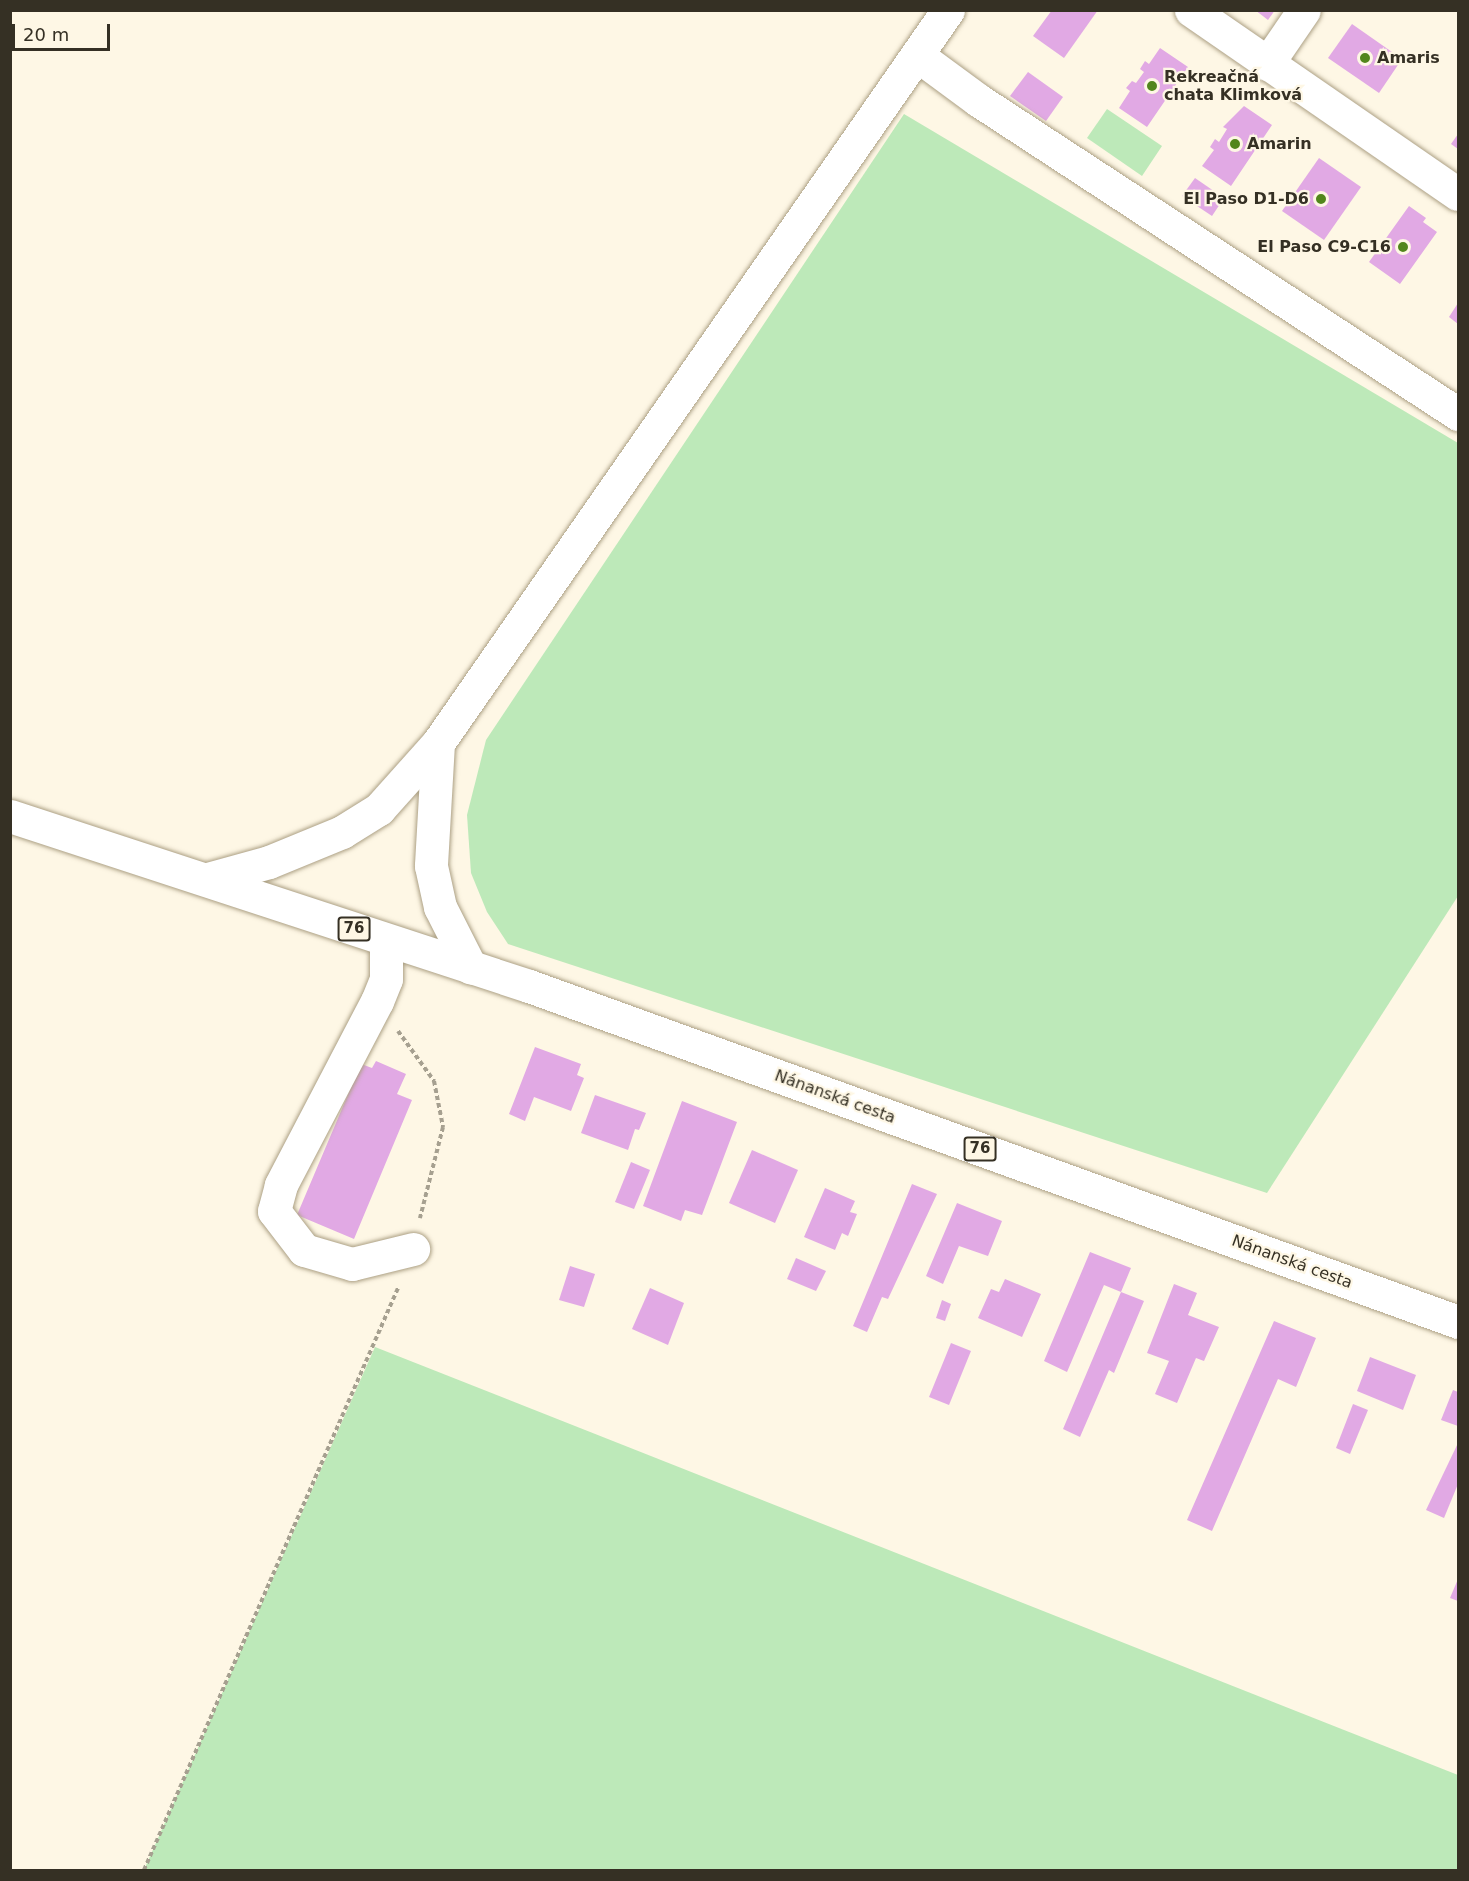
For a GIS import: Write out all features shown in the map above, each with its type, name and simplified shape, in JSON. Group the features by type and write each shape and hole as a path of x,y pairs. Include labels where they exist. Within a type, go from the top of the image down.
{"main road":[{"path":"208,879 269,862 342,832 379,809 438,743 948,10"},
{"path":"1191,10 1458,194"},
{"path":"1267,64 1304,10"},
{"path":"917,55 978,100 1458,414"},
{"path":"438,743 431,866 440,907 471,968"},
{"name":"76","path":"10,816 208,879"},
{"name":"Nánanská cesta","path":"208,879 471,968 1458,1322"},
{"path":"386,940 386,979 377,1001 281,1185 274,1211 304,1250 352,1264 413,1248"}],"path":[{"path":"144,1870 375,1347 413,1248 443,1127 434,1081 377,1001"}],"green space":[{"path":"1107,109 1162,146 1142,176 1087,138"},
{"path":"904,114 1458,443 1458,896 1267,1193 508,944 487,912 471,873 467,815 486,740"},
{"path":"375,1347 1458,1775 1458,1870 144,1870"}],"building":[{"path":"1052,10 1098,10 1064,58 1033,36"},
{"path":"1255,10 1275,10 1268,20"},
{"name":"Amaris","path":"1352,24 1402,59 1379,93 1328,58"},
{"name":"Rekreačná chata Klimková","path":"1160,48 1188,67 1147,127 1119,108 1130,91 1126,88 1132,81 1136,83 1144,72 1140,69 1145,61 1149,64"},
{"path":"1028,72 1063,97 1046,121 1010,96"},
{"name":"Amarin","path":"1244,106 1272,125 1231,186 1202,166 1214,150 1210,147 1215,139 1219,142 1227,129 1223,127"},
{"path":"1458,134 1458,149 1451,144"},
{"name":"El Paso D1-D6","path":"1319,158 1361,187 1324,240 1282,211"},
{"path":"1195,178 1224,198 1212,216 1182,196"},
{"name":"El Paso C9-C16","path":"1409,206 1426,218 1423,222 1437,232 1400,284 1369,262"},
{"path":"1458,303 1458,324 1449,317"},
{"path":"535,1047 581,1064 577,1075 584,1078 571,1111 534,1097 525,1121 509,1114"},
{"path":"376,1061 406,1074 397,1094 412,1100 354,1239 297,1215 355,1078 356,1062 372,1068"},
{"path":"595,1095 646,1113 639,1130 635,1129 628,1150 581,1133"},
{"path":"682,1101 737,1122 702,1215 685,1210 681,1221 643,1206"},
{"path":"752,1150 798,1170 775,1223 729,1203"},
{"path":"631,1162 650,1170 634,1209 615,1202"},
{"path":"912,1184 937,1194 888,1299 882,1297 867,1332 853,1326"},
{"path":"825,1188 855,1201 850,1212 857,1214 848,1236 842,1233 835,1250 804,1237"},
{"path":"957,1203 1002,1221 988,1256 959,1246 943,1284 926,1276"},
{"path":"1090,1252 1131,1268 1121,1292 1104,1285 1067,1372 1044,1361"},
{"path":"796,1258 826,1271 816,1291 787,1279"},
{"path":"570,1266 595,1274 584,1307 559,1300"},
{"path":"1005,1279 1041,1294 1022,1337 978,1318 991,1289 999,1292"},
{"path":"1174,1284 1197,1293 1188,1315 1219,1327 1204,1361 1196,1358 1177,1403 1155,1394 1169,1361 1147,1353"},
{"path":"650,1288 684,1303 668,1345 632,1329"},
{"path":"1121,1292 1144,1301 1114,1373 1109,1370 1080,1437 1063,1429"},
{"path":"942,1300 951,1304 945,1321 936,1318"},
{"path":"1274,1321 1316,1338 1296,1387 1278,1379 1212,1531 1187,1520"},
{"path":"951,1343 971,1351 949,1405 929,1397"},
{"path":"1370,1357 1416,1375 1403,1410 1357,1391"},
{"path":"1453,1390 1458,1392 1458,1426 1441,1420"},
{"path":"1353,1404 1368,1410 1350,1454 1336,1448"},
{"path":"1458,1443 1458,1484 1444,1518 1426,1510"},
{"path":"1458,1579 1458,1601 1450,1598"}],"place":[{"name":"Amaris","path":"1365,58"},
{"name":"Rekreačná chata Klimková","path":"1152,86"},
{"name":"Amarin","path":"1235,144"},
{"name":"El Paso D1-D6","path":"1321,199"},
{"name":"El Paso C9-C16","path":"1403,247"}]}
